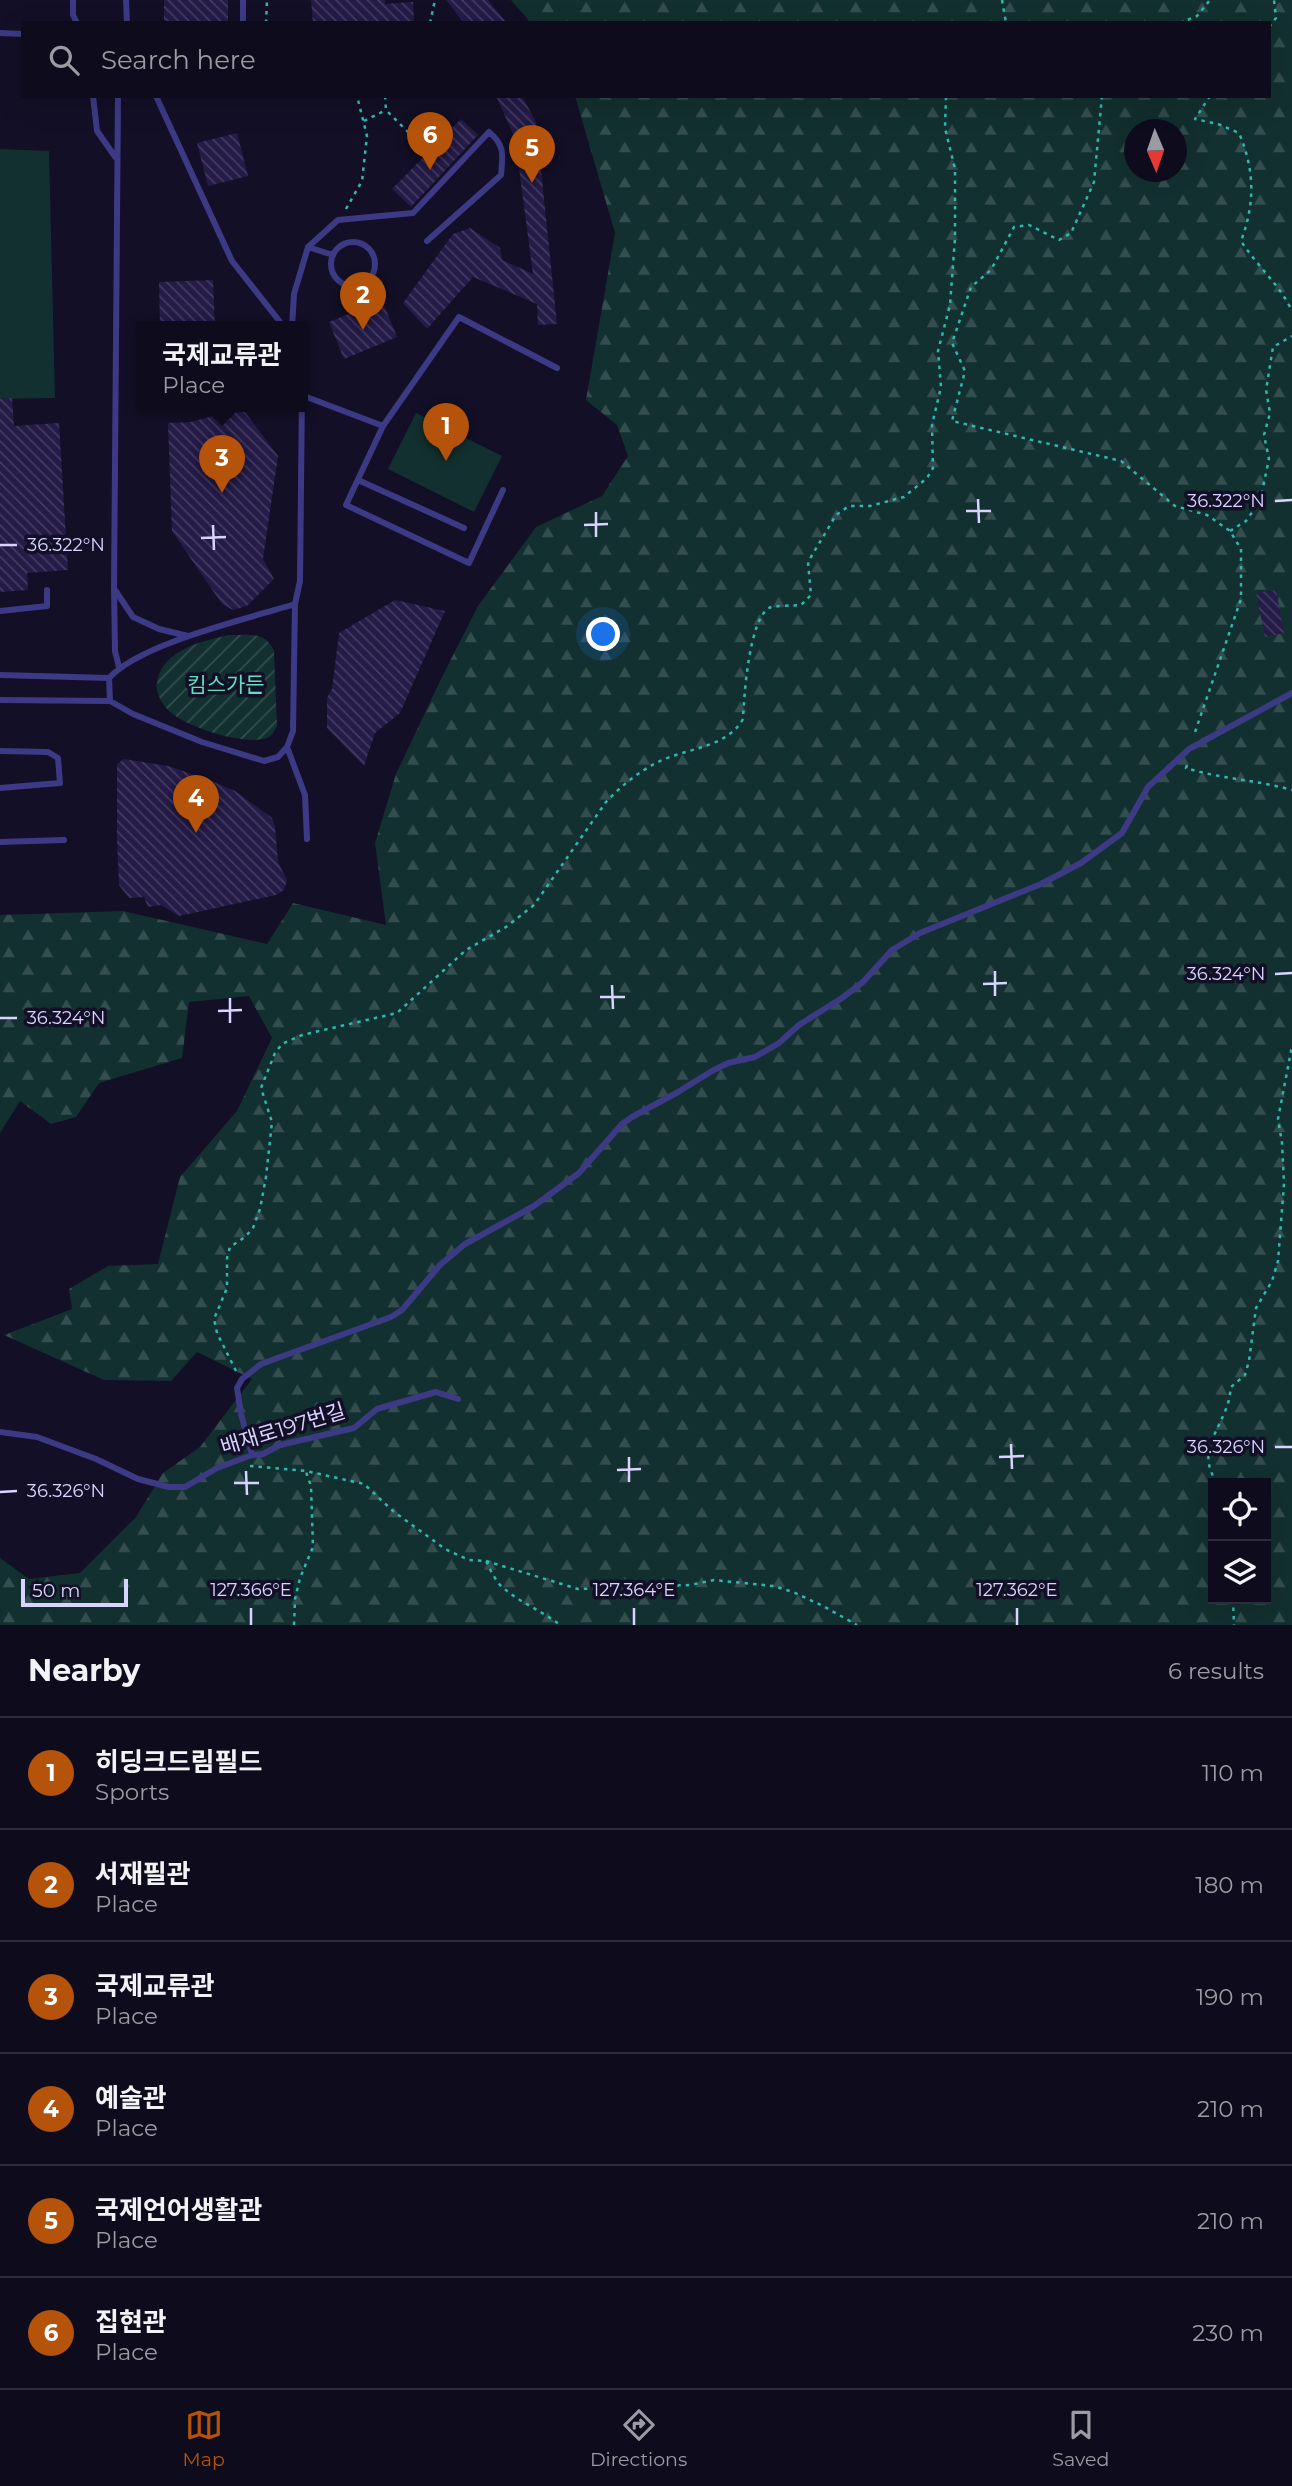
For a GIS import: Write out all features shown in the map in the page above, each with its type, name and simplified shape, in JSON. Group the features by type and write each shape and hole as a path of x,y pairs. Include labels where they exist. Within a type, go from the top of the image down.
{"lane":[{"path":"73,0 73,15 76,21"},
{"path":"126,0 127,21"},
{"path":"243,0 243,21"},
{"path":"0,33 21,34"},
{"path":"93,98 97,131 117,160"},
{"path":"118,98 114,589 115,651 119,667"},
{"path":"157,98 232,261 279,321"},
{"path":"292,321 294,294 309,247 338,220 413,213 489,132 499,141 503,157 501,175 427,241"},
{"path":"349,242 363,244 373,254 375,261 372,275 361,284 346,285 332,269 333,254 337,248 349,242"},
{"path":"309,247 333,254"},
{"path":"503,490 469,563 346,505 383,426 459,317 557,368"},
{"path":"308,396 383,426"},
{"path":"0,700 110,701 133,714 202,742 264,761 278,757 287,747 293,731 295,604 300,581 303,412"},
{"path":"358,480 464,528"},
{"path":"114,589 133,617 159,629 190,637"},
{"path":"0,611 47,606 47,590"},
{"path":"110,701 109,678 119,667 170,643 295,604"},
{"path":"0,675 109,678"},
{"path":"252,1455 241,1414 238,1383 261,1364 391,1317 402,1310 440,1265 466,1244 534,1206 579,1173 622,1124 632,1117 712,1071 728,1063 755,1057 779,1043 863,982 892,950 920,933 1041,884 1081,863 1122,833 1148,787 1189,749 1292,693"},
{"path":"287,747 305,795 307,839"},
{"path":"0,751 48,752 58,758 60,783 0,788"},
{"path":"0,842 64,840"},
{"name":"배재로197번길","path":"0,1432 44,1439 138,1479 169,1487 185,1487 217,1468 252,1455 264,1454 280,1445 354,1428 377,1409 436,1392 458,1399"}],"path":[{"path":"266,21 267,0"},
{"path":"430,21 435,0"},
{"path":"1002,0 1006,21"},
{"path":"1185,21 1197,16 1210,0"},
{"path":"1271,24 1276,18 1274,0"},
{"path":"338,220 362,181 367,136 357,98"},
{"path":"385,98 386,110 428,152"},
{"path":"238,1383 235,1367 224,1350 214,1320 228,1288 227,1258 230,1247 253,1228 260,1209 272,1122 261,1088 275,1053 282,1044 302,1035 397,1013 466,950 506,927 534,905 606,802 619,788 659,762 727,738 737,731 743,719 752,637 766,609 772,606 801,605 811,595 808,562 836,515 849,506 870,506 904,497 927,478 933,468 932,425 941,387 938,351 950,305 955,238 955,169 945,128 946,98"},
{"path":"1102,98 1094,181 1071,233 1059,240 1029,225 1014,227 990,270 971,287 953,343 965,371 952,421 1121,461 1175,506 1207,515 1230,531 1241,549 1241,599 1189,749 1186,768 1212,776 1260,781 1292,790"},
{"path":"1209,98 1195,119 1239,133 1249,155 1250,219 1241,241 1253,259 1284,293 1292,311"},
{"path":"363,121 386,110"},
{"path":"1230,531 1246,522 1260,501 1269,459 1264,435 1270,413 1266,390 1273,347 1292,336"},
{"path":"1214,1478 1208,1470 1209,1450 1227,1407 1231,1387 1245,1376 1250,1361 1256,1308 1272,1281 1278,1261 1284,1184 1278,1119 1292,1046"},
{"path":"240,1459 252,1467 306,1471 364,1484 393,1511 445,1549 469,1560 485,1561 578,1589 690,1585 714,1580 773,1587 793,1592 824,1606 857,1625"},
{"path":"294,1625 295,1599 300,1578 313,1547 311,1486 306,1471"},
{"path":"485,1561 498,1583 561,1625"},
{"path":"1233,1604 1234,1625"}],"green space":[{"path":"511,0 1292,0 1292,1625 0,1625 0,1558 29,1579 80,1573 136,1517 163,1473 200,1447 252,1379 197,1352 171,1381 104,1380 4,1335 72,1309 69,1289 108,1266 158,1264 180,1177 237,1111 272,1038 249,996 189,1002 182,1058 99,1083 76,1117 51,1124 20,1101 0,1133 0,915 123,911 267,944 293,903 386,925 375,843 396,774 478,606 536,527 602,496 628,456 617,425 586,400 615,233 576,98 1271,98 1271,21 529,21"},
{"path":"0,149 49,151 55,398 0,399"},
{"path":"416,413 502,456 474,512 388,469"},
{"name":"킴스가든","path":"229,635 261,637 274,651 277,726 267,738 244,739 201,729 169,711 158,694 160,672 174,655 195,644"}],"building":[{"path":"164,0 228,0 228,21 164,21"},
{"path":"311,0 385,0 385,4 413,2 414,21 313,21"},
{"path":"446,0 488,0 505,21 462,21"},
{"path":"497,98 523,98 536,122 557,324 538,325 537,304 473,277 427,329 403,303 453,234 470,228 500,248 502,260 533,274 515,138"},
{"path":"461,119 478,135 411,207 392,189"},
{"path":"237,133 248,176 208,186 197,143"},
{"path":"213,280 215,321 160,321 159,282"},
{"path":"382,300 397,337 344,359 329,322"},
{"path":"12,398 14,426 59,423 68,570 27,573 28,590 0,592 0,399"},
{"path":"227,412 245,412 278,456 263,559 274,579 247,606 233,610 222,604 172,531 168,423 191,422"},
{"path":"1276,590 1284,633 1265,637 1256,593"},
{"path":"395,600 445,611 400,713 375,733 364,766 327,728 327,698 332,689 339,633"},
{"path":"124,759 168,766 207,779 235,791 272,818 278,862 287,880 284,890 276,895 179,916 161,905 148,907 144,897 129,898 119,885 117,838 117,764"}],"place":[{"name":"집현관","path":"430,170"},
{"name":"국제언어생활관","path":"532,183"},
{"name":"서재필관","path":"363,330"},
{"name":"히딩크드림필드","path":"446,461"},
{"name":"국제교류관","path":"222,493"},
{"name":"예술관","path":"196,833"}]}
